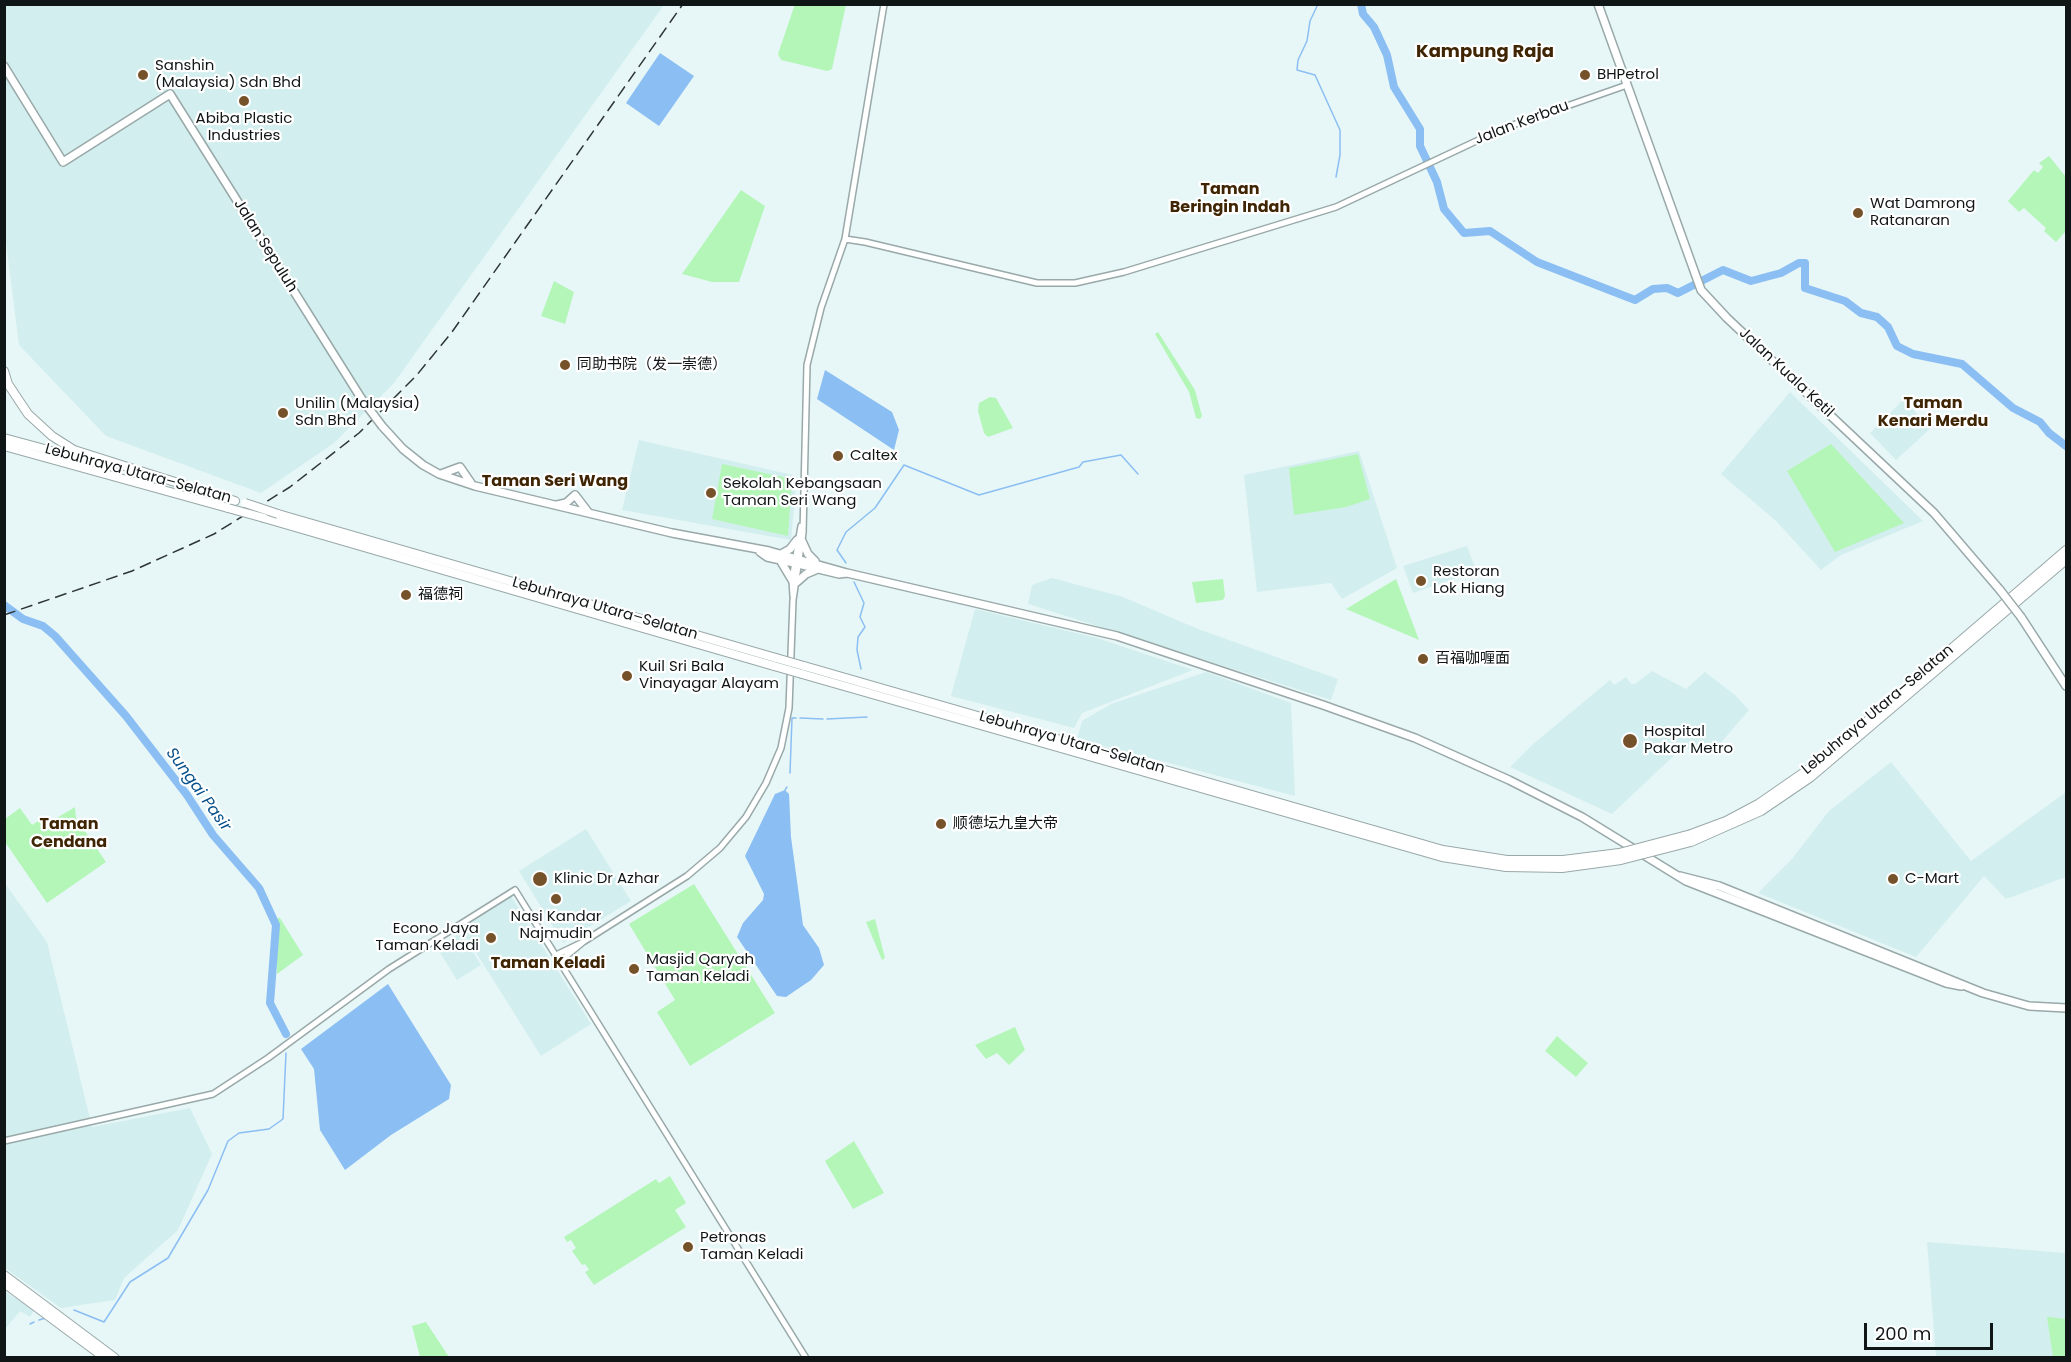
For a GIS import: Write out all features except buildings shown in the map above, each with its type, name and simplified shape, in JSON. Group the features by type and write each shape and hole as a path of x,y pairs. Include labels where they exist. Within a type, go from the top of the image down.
{"highway":[{"path":"4,371 8,384 27,414 52,436 74,450 235,501"},
{"name":"Lebuhraya Utara–Selatan","path":"4,438 245,503 775,662"},
{"name":"Lebuhraya Utara–Selatan","path":"4,446 1443,850 1506,860 1563,864 1691,838 1761,811 1811,777 2067,560"},
{"name":"Lebuhraya Utara–Selatan","path":"1691,838 1758,804 1822,759 2067,550"},
{"path":"4,1275 115,1358"},
{"path":"4,1283 105,1358"}],"main road":[{"name":"Jalan Kuala Ketil","path":"1598,4 1701,290 1727,318 1934,513 2021,617 2067,686"},
{"name":"Jalan Sepuluh","path":"4,66 63,162 170,94 361,398 382,426 412,458 439,474 475,486 554,506 758,550 1117,636 1415,738 1509,780 1582,817 1649,861 1686,881 1839,937 1936,980 2029,1006 2066,1008"},
{"path":"439,474 460,467 464,475 475,486"},
{"path":"554,506 566,503 575,495 590,514"},
{"path":"800,541 818,566 794,581 781,557 800,541"}],"street":[{"path":"558,958 581,946 583,942 687,876 734,833 766,783 787,729 794,581 802,521 807,365 821,308 845,239 884,4"},
{"name":"Jalan Kerbau","path":"845,239 1037,283 1069,284 1124,272 1336,207 1504,128 1627,85"},
{"path":"4,1141 213,1094 268,1058 389,969 515,890 806,1358"}],"shaded area":[{"path":"4,5 664,5 394,383 334,443 261,493 106,436 19,345 4,227"},
{"path":"1790,392 1923,521 1841,555 1821,570 1776,521 1721,474"},
{"path":"1904,399 1930,429 1896,460 1870,433"},
{"name":"Sekolah Kebangsaan Taman Seri Wang","path":"639,440 797,476 791,540 622,510"},
{"path":"1359,451 1397,568 1342,599 1331,583 1257,592 1244,475"},
{"path":"1467,546 1476,571 1413,593 1403,566"},
{"path":"1052,578 1123,597 1198,629 1338,679 1331,700 1028,604 1032,585"},
{"path":"975,609 1097,638 1193,670 1082,713 1074,728 951,696"},
{"name":"Hospital Pakar Metro","path":"1652,671 1686,689 1705,672 1735,695 1749,710 1712,753 1682,748 1612,814 1510,767 1532,745 1610,680 1614,685 1626,677 1631,684 1635,684"},
{"path":"1206,672 1291,703 1295,796 1077,739 1082,721 1111,704"},
{"path":"1891,762 1971,861 2066,792 2066,877 2006,899 1984,876 1916,957 1758,893 1791,860 1829,811"},
{"path":"586,829 631,901 563,943 519,871"},
{"path":"4,882 47,942 92,1127 190,1108 212,1154 178,1230 124,1278 115,1300 61,1308 5,1268"},
{"path":"509,893 591,1024 541,1056 458,924"},
{"path":"461,932 481,965 457,980 437,948"},
{"path":"1927,1242 2066,1253 2066,1357 1936,1357"},
{"path":"4,1291 34,1310 30,1317 20,1311 5,1329"}],"green space":[{"path":"795,4 846,5 832,69 827,71 781,60 778,54"},
{"path":"2049,156 2066,177 2066,231 2056,242 2044,231 2046,228 2024,208 2019,212 2008,201 2034,170 2038,173 2043,167 2039,163"},
{"path":"741,190 765,206 739,282 712,282 682,274"},
{"path":"554,281 574,292 565,324 541,316"},
{"path":"1158,332 1195,390 1202,416 1200,419 1196,418 1189,392 1155,334"},
{"path":"990,397 996,398 1013,428 988,437 984,433 978,411 979,403"},
{"path":"1831,444 1904,523 1835,552 1787,471"},
{"path":"1358,454 1370,499 1346,507 1294,515 1289,468"},
{"path":"722,464 792,479 788,536 712,519"},
{"path":"1223,579 1225,596 1223,600 1196,603 1192,582"},
{"path":"1396,579 1419,640 1346,609"},
{"path":"75,807 76,818 106,862 47,903 5,842 5,819 20,808 32,825 41,819 45,825"},
{"path":"694,884 775,1013 690,1066 657,1012 675,1000 629,924"},
{"path":"274,918 280,918 303,955 277,974 277,925"},
{"path":"875,919 885,958 882,960 866,922"},
{"path":"1015,1027 1025,1050 1009,1065 997,1053 986,1059 975,1045"},
{"path":"1557,1036 1588,1063 1576,1077 1545,1051"},
{"path":"854,1141 884,1193 853,1209 825,1161"},
{"path":"670,1176 686,1203 675,1210 686,1227 594,1285 585,1272 589,1270 585,1264 582,1265 572,1251 576,1248 571,1240 567,1242 564,1237 656,1179 659,1183"},
{"path":"2047,1317 2066,1319 2066,1357 2053,1357"},
{"path":"426,1322 449,1357 420,1357 412,1326"}],"water":[{"path":"660,53 694,76 659,126 626,103"},
{"path":"825,370 892,412 899,430 894,450 817,399"},
{"path":"785,790 789,794 791,837 803,925 819,948 824,965 811,980 786,997 777,996 737,937 743,923 763,900 764,894 745,856 775,794"},
{"path":"388,984 451,1085 449,1099 391,1135 345,1170 320,1130 314,1069 301,1049"}],"waterway":[{"path":"1318,4 1310,21 1307,41 1298,60 1297,70 1315,75 1340,130 1340,155 1336,177"},
{"path":"1361,4 1363,14 1374,27 1387,55 1394,87 1420,129 1420,146 1437,182 1444,209 1464,233 1490,231 1537,262 1635,300 1653,289 1667,288 1678,293 1723,270 1751,281 1781,273 1799,263 1805,263 1805,288 1845,301 1861,313 1877,317 1888,327 1897,346 1913,354 1962,364 2013,408 2040,422 2049,433 2066,446"},
{"path":"846,563 837,550 846,532 875,508 904,465 979,495 1079,467 1083,462 1121,455 1138,474"},
{"path":"854,582 864,603 860,617 865,627 858,637 857,650 861,669"},
{"name":"Sungai Pasir","path":"4,605 23,619 43,626 55,636 126,716 187,795 213,835 259,888 276,925 270,1003 286,1034"},
{"path":"827,719 867,717"},
{"path":"790,773 792,718 796,718"},
{"path":"800,718 823,719"},
{"name":"Sungai Pasir","path":"74,1310 104,1322 130,1282 168,1258 208,1190 228,1141 239,1133 269,1129 283,1119 286,1053"},
{"name":"Sungai Pasir","path":"39,1320 46,1318"},
{"name":"Sungai Pasir","path":"30,1324 34,1322"}],"railway":[{"path":"4,615 132,571 214,534 290,487 359,433 416,376 452,332 683,4"}],"place":[{"name":"Sanshin (Malaysia) Sdn Bhd","path":"143,75"},
{"name":"BHPetrol","path":"1585,75"},
{"name":"Abiba Plastic Industries","path":"244,101"},
{"name":"Wat Damrong Ratanaran","path":"1858,213"},
{"name":"同助书院（发一崇德）","path":"565,365"},
{"name":"Unilin (Malaysia) Sdn Bhd","path":"283,413"},
{"name":"Caltex","path":"838,456"},
{"name":"Sekolah Kebangsaan Taman Seri Wang","path":"711,493"},
{"name":"Restoran Lok Hiang","path":"1421,581"},
{"name":"福德祠","path":"406,595"},
{"name":"百福咖喱面","path":"1423,659"},
{"name":"Kuil Sri Bala Vinayagar Alayam","path":"627,676"},
{"name":"Hospital Pakar Metro","path":"1630,741"},
{"name":"顺德坛九皇大帝","path":"941,824"},
{"name":"Klinic Dr Azhar","path":"540,879"},
{"name":"C-Mart","path":"1893,879"},
{"name":"Nasi Kandar Najmudin","path":"556,899"},
{"name":"Econo Jaya Taman Keladi","path":"491,938"},
{"name":"Masjid Qaryah Taman Keladi","path":"634,969"},
{"name":"Petronas Taman Keladi","path":"688,1247"}],"district":[{"name":"Kampung Raja","path":"1485,52"},
{"name":"Taman Beringin Indah","path":"1230,199"},
{"name":"Taman Kenari Merdu","path":"1933,413"},
{"name":"Taman Seri Wang","path":"555,482"},
{"name":"Taman Cendana","path":"69,834"},
{"name":"Taman Keladi","path":"548,964"}]}
